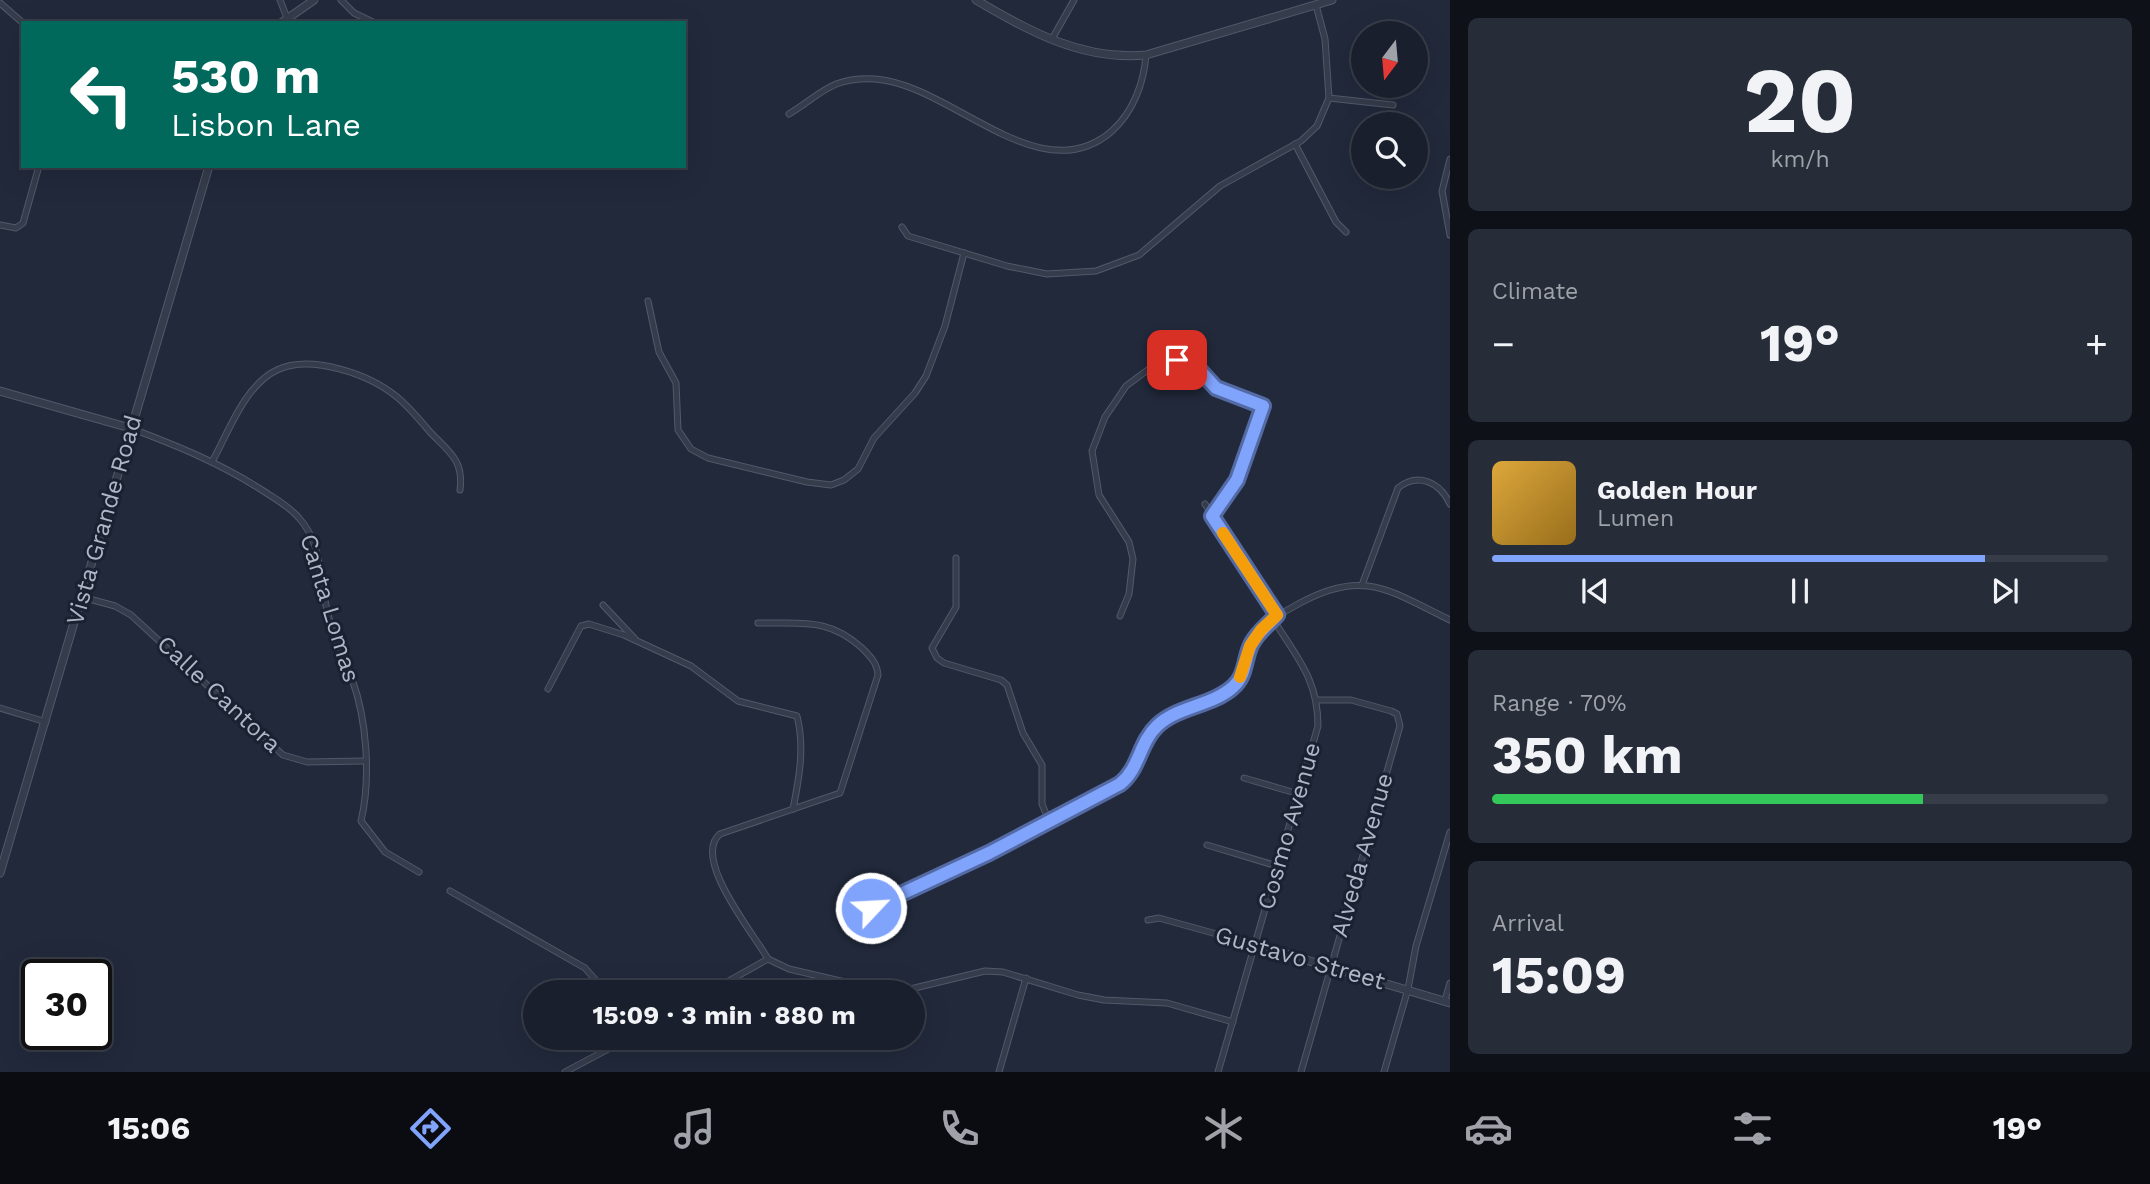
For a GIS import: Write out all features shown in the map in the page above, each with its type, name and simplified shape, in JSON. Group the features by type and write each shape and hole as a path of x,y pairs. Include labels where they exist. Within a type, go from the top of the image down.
{"street":[{"path":"280,0 284,21 314,0"},
{"path":"341,0 354,13 371,21"},
{"path":"976,0 1012,22 1052,39 1105,55 1146,55 1332,0"},
{"path":"1052,39 1074,0"},
{"path":"0,3 21,21"},
{"path":"902,227 908,236 1007,267 1047,274 1072,274 1107,268 1139,255 1220,186 1295,144 1317,126 1329,98 1325,39 1315,5"},
{"path":"789,114 834,83 880,80 922,92 1027,145 1052,151 1069,150 1101,139 1125,117 1141,86 1146,55"},
{"path":"1329,98 1393,106"},
{"path":"1295,144 1336,222 1346,232"},
{"path":"1450,159 1444,213 1450,235"},
{"path":"0,225 16,228 24,219 37,168"},
{"name":"Vista Grande Road","path":"0,873 208,168"},
{"path":"648,302 659,352 676,383 678,430 691,449 708,458 807,482 831,485 844,480 858,469 874,438 915,393 926,376 945,326 964,253"},
{"path":"1120,616 1129,594 1132,559 1129,542 1098,495 1092,451 1105,417 1126,386 1153,366 1177,360 1186,362 1196,366 1216,388 1263,406 1237,480 1212,516"},
{"path":"213,460 243,405 264,378 294,365 318,364 352,375 399,399 457,460 462,474 460,490"},
{"name":"Canta Lomas","path":"0,391 130,428 213,460 290,509 311,536 330,622 358,699 365,761 365,803 361,821 385,852 419,872"},
{"path":"1362,585 1398,488 1407,480 1422,479 1436,485 1450,504"},
{"path":"1205,504 1275,617 1310,679 1318,699"},
{"path":"956,558 956,607 932,649 944,663 1001,680 1007,685 1023,733 1042,765 1042,804 1049,821"},
{"path":"871,908 989,853 1126,779 1157,725 1236,685 1245,668 1250,646 1261,630 1275,617 1328,589 1362,585 1411,601 1450,620"},
{"name":"Calle Cantora","path":"82,597 115,606 131,615 283,755 307,762 365,761"},
{"path":"603,605 637,641"},
{"path":"758,623 822,625 839,629 877,665 878,675 844,788 837,794 720,834 712,844 710,854 746,928 768,959 789,969 836,980"},
{"path":"548,689 581,626 589,624 637,641 691,666 738,701 797,716 801,732 800,777 793,809"},
{"name":"Alveda Avenue","path":"1301,1072 1400,726 1399,719 1391,711 1351,700 1318,699"},
{"name":"Cosmo Avenue","path":"1218,1072 1316,738 1318,699"},
{"path":"0,708 46,722"},
{"path":"1244,778 1299,794"},
{"path":"1384,1072 1408,989 1416,946 1450,832"},
{"path":"1207,845 1277,866"},
{"path":"450,891 585,968 596,980"},
{"name":"Gustavo Street","path":"1148,920 1159,918 1448,1002"},
{"path":"730,980 768,959"},
{"path":"925,985 985,971 1003,972 1078,996 1167,1003 1233,1022"},
{"path":"999,1072 1026,978"},
{"path":"1448,1002 1450,983"},
{"path":"565,1072 607,1050"}],"slow traffic":[{"path":"1223,533 1277,615 1261,630 1250,646 1240,677"}],"route":[{"path":"871,908 989,853 1009,840 1120,784 1132,773 1146,740 1157,725 1236,685 1245,668 1250,646 1261,630 1277,615 1212,516 1237,480 1263,406 1216,388 1196,366 1177,360"}]}
